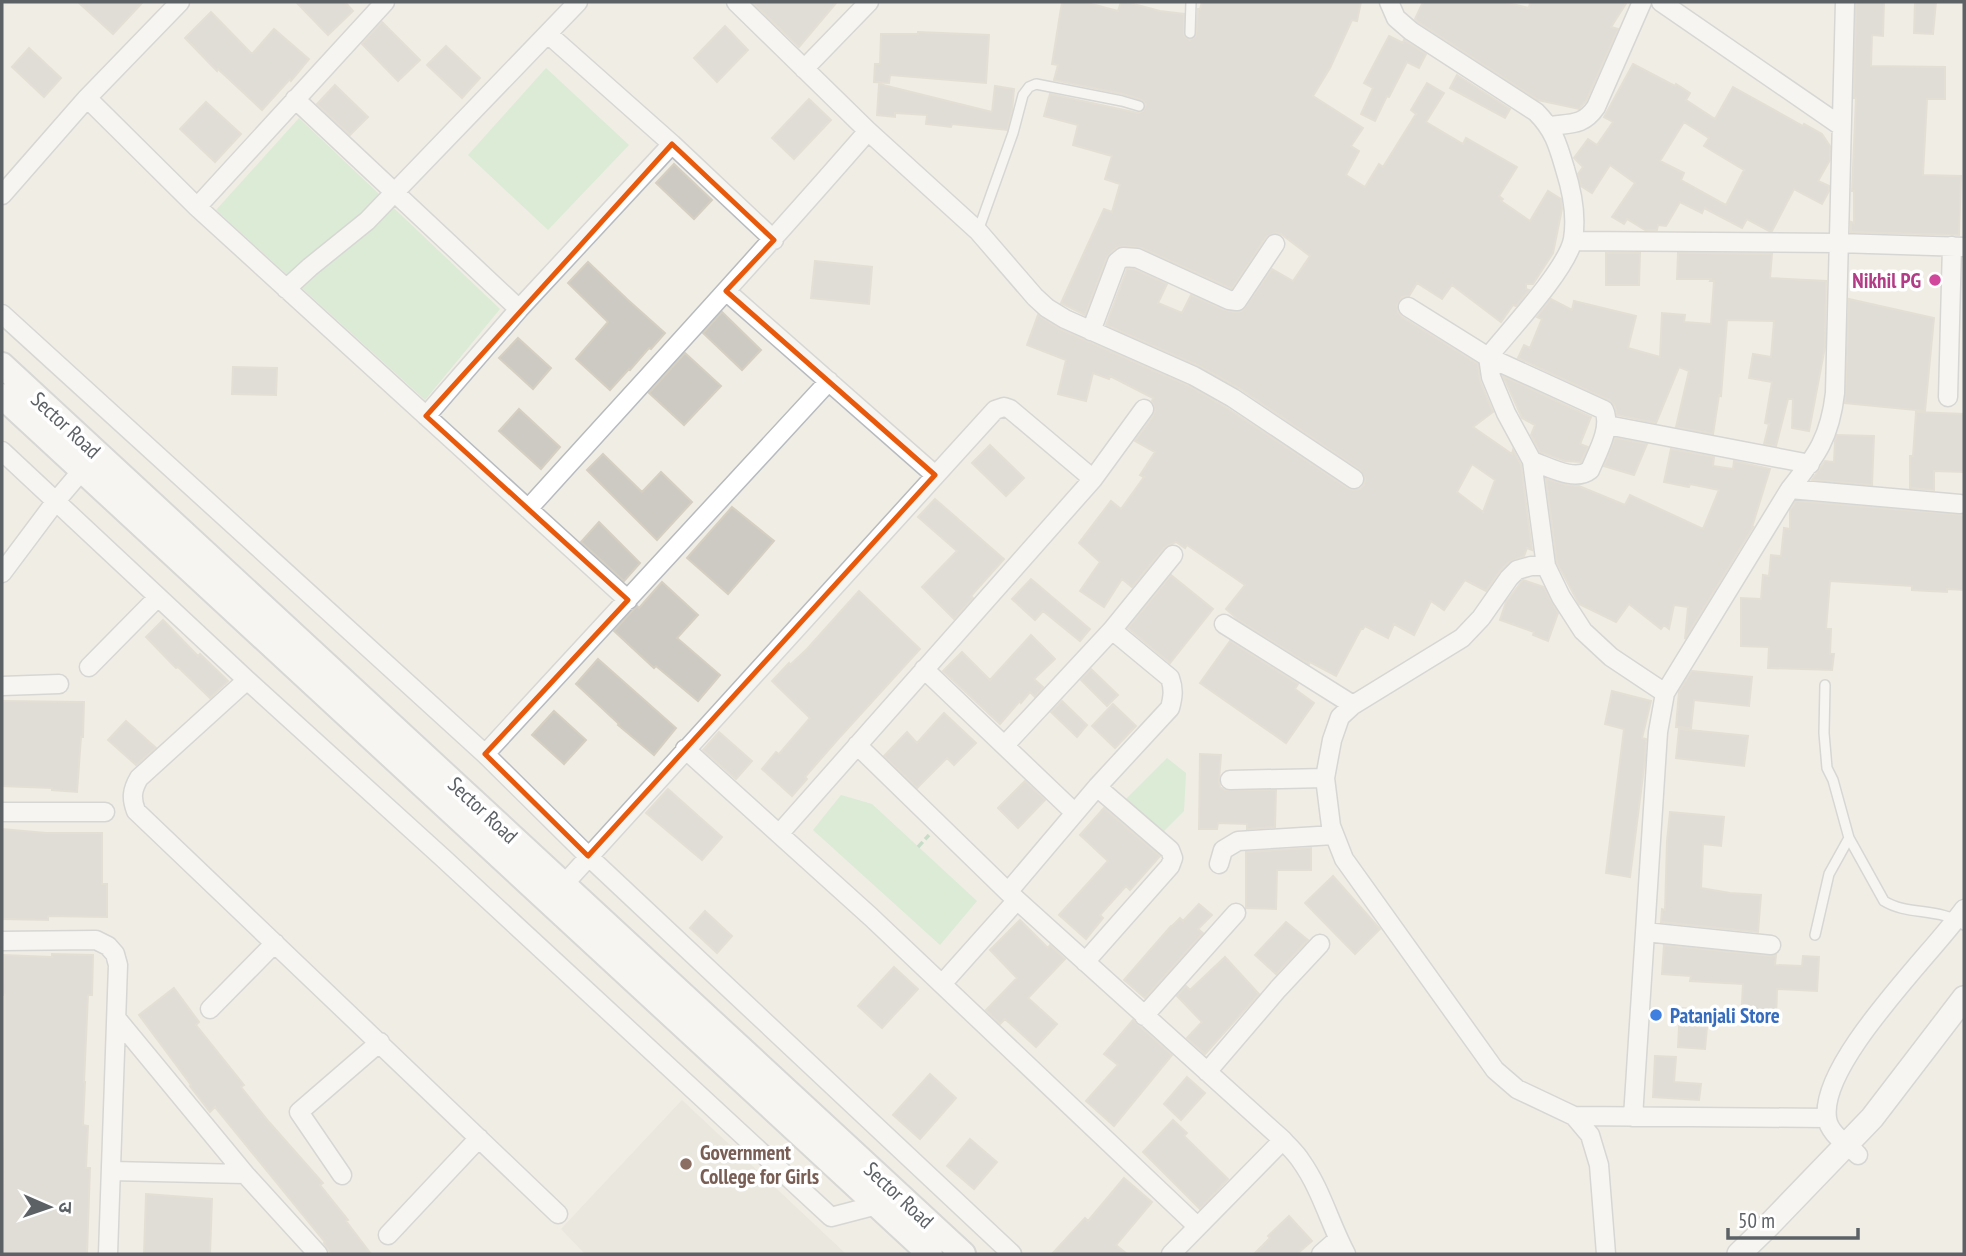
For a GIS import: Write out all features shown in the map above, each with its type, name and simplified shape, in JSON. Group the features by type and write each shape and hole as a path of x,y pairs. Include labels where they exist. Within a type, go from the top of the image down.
{"main road":[{"name":"Sector Road","path":"2,365 89,462 556,893 963,1254"},
{"name":"Sector Road","path":"2,396 89,462"},
{"name":"Sector Road","path":"556,893 930,1254"}],"street":[{"path":"2,195 86,98 180,2"},
{"path":"197,207 385,2"},
{"path":"286,289 396,193 578,2"},
{"path":"736,2 868,131 978,231 1035,298 1047,308 1065,319 1194,376 1233,398 1354,479"},
{"path":"804,69 869,2"},
{"path":"1389,2 1396,18 1411,31 1536,112 1550,126 1572,192 1573,241 1557,271 1488,357 1491,377 1506,413 1532,461 1546,566 1561,597 1583,631 1611,657 1665,693"},
{"path":"1550,126 1578,123 1589,117 1596,107 1642,2"},
{"path":"1661,2 1841,126"},
{"path":"1633,1117 1658,732 1665,693 1790,489 1810,464 1825,439 1832,416 1835,393 1845,2"},
{"path":"548,34 672,144 774,240"},
{"path":"86,98 197,207 628,600"},
{"path":"295,99 519,309"},
{"path":"528,509 774,240 868,131"},
{"path":"426,416 519,309 672,144"},
{"path":"1573,241 1958,246 1948,397"},
{"path":"1091,331 1117,262 1123,257 1137,258 1229,300 1237,301 1275,244"},
{"path":"726,291 935,475"},
{"path":"1408,307 1488,357 1604,411 1607,425 1590,470 1584,475 1576,476 1532,461"},
{"path":"2,314 485,754 588,856 1012,1254"},
{"path":"485,754 829,381"},
{"path":"556,893 995,410 1004,407 1010,409 1093,479"},
{"path":"779,834 1093,479 1144,410"},
{"path":"1607,425 1810,464"},
{"path":"2,451 831,1217 877,1205"},
{"path":"2,573 89,462"},
{"path":"1790,489 1961,504"},
{"path":"1005,745 1112,630 1173,555"},
{"path":"1546,566 1517,570 1481,618 1462,638 1353,705 1340,717 1332,740 1325,778 1331,826 1344,859 1495,1070 1517,1089 1574,1116 1827,1118"},
{"path":"89,667 158,597"},
{"path":"1224,624 1353,705"},
{"path":"942,984 1075,813 1170,708 1173,686 1170,678 1112,630"},
{"path":"923,669 1075,813"},
{"path":"247,680 139,778 132,800 136,811 558,1214"},
{"path":"2,686 60,684"},
{"path":"857,746 1012,896 1283,1140 1301,1161 1321,1197 1342,1247 1321,1254"},
{"path":"685,749 942,984 1197,1226"},
{"path":"1230,780 1325,778"},
{"path":"1085,962 1170,866 1173,858 1170,850 1097,787"},
{"path":"2,812 105,812"},
{"path":"1219,864 1223,850 1238,841 1334,835"},
{"path":"1144,1016 1236,913"},
{"path":"1853,1150 1833,1132 1827,1118 1829,1090 1835,1076 1857,1040 1962,918"},
{"path":"1644,932 1770,945"},
{"path":"2,941 96,940 108,946 118,965 108,1254"},
{"path":"210,1009 275,943"},
{"path":"1207,1072 1320,944"},
{"path":"1761,1254 1853,1150 1872,1118 1964,998"},
{"path":"117,1019 245,1174 318,1254"},
{"path":"1739,1254 1853,1150 1883,1127 1964,1021"},
{"path":"342,1175 299,1112 380,1042"},
{"path":"1574,1116 1590,1135 1599,1165 1606,1254"},
{"path":"388,1235 479,1138"},
{"path":"1171,1254 1283,1140"},
{"path":"111,1171 245,1174"}],"lane":[{"path":"1190,33 1191,2"},
{"path":"978,231 1013,134 1023,95 1029,88 1036,84 1139,106"},
{"path":"1825,685 1824,733 1827,768 1833,780 1849,838 1884,901 1892,906 1962,918"},
{"path":"1815,935 1829,874 1849,838"}],"highlighted area":[{"path":"672,144 774,240 726,291 935,475 588,856 485,754 628,600 426,416"}],"shaded area":[{"name":"Government College for Girls","path":"682,1100 846,1254 585,1254 561,1229"}],"green space":[{"path":"546,68 629,145 548,230 468,155"},
{"path":"299,118 500,309 425,400 216,210"},
{"path":"1167,758 1186,773 1184,811 1157,838 1125,800"},
{"path":"841,795 872,804 977,901 940,945 813,830"}],"building":[{"path":"78,2 143,2 113,34"},
{"path":"296,2 345,2 353,11 328,35"},
{"path":"752,2 837,2 799,47"},
{"path":"1062,2 1084,2 1118,11 1121,2 1126,2 1184,14 1184,36 1190,40 1196,36 1198,9 1202,2 1361,2 1357,21 1352,20 1330,68 1313,96 1363,128 1351,146 1359,151 1346,175 1365,187 1379,164 1383,167 1416,114 1411,110 1427,83 1444,93 1426,122 1463,144 1466,138 1517,167 1499,196 1503,199 1501,201 1530,221 1548,191 1561,199 1562,209 1553,253 1533,284 1526,284 1526,289 1529,290 1516,306 1513,305 1501,322 1452,285 1442,299 1417,283 1409,296 1402,297 1397,306 1402,317 1478,364 1480,381 1493,412 1473,427 1512,454 1513,450 1521,465 1532,550 1527,548 1524,556 1509,562 1486,591 1465,580 1444,610 1431,601 1414,635 1394,624 1388,638 1365,626 1336,676 1310,662 1309,664 1237,619 1226,609 1245,585 1187,545 1185,548 1176,542 1165,547 1132,587 1122,579 1104,607 1080,591 1100,562 1079,543 1111,501 1121,509 1144,477 1140,475 1155,452 1135,441 1155,410 1153,398 1110,376 1109,379 1093,373 1086,401 1058,394 1066,360 1027,345 1038,315 1060,329 1189,386 1348,488 1360,489 1365,479 1360,470 1239,388 1199,366 1106,325 1127,269 1134,269 1167,284 1158,303 1182,313 1191,295 1225,310 1242,311 1272,269 1293,281 1310,256 1281,234 1275,233 1266,237 1232,289 1142,248 1124,246 1116,248 1107,257 1085,315 1061,303 1104,209 1112,212 1120,184 1105,179 1112,156 1073,145 1078,125 1044,116 1050,94 1138,113 1143,111 1146,105 1142,100 1123,94 1054,80 1058,65 1052,64","holes":["1472,464 1495,480 1483,512 1457,492"]},
{"path":"1423,2 1504,2 1529,8 1530,2 1627,2 1611,27 1618,29 1586,101 1579,109 1538,100 1418,22 1415,19"},
{"path":"1856,2 1884,2 1883,36 1872,35 1871,66 1945,67 1945,99 1927,99 1923,175 1961,176 1959,235 1851,232 1851,222 1854,223 1852,191"},
{"path":"1915,2 1936,2 1933,34 1914,33"},
{"path":"211,12 251,53 274,29 309,59 262,110 218,69 217,71 185,38"},
{"path":"382,22 420,60 398,81 362,44"},
{"path":"725,26 748,50 717,82 694,58"},
{"path":"918,32 989,35 986,83 890,75 889,83 874,82 875,64 880,64 881,34"},
{"path":"1389,36 1403,43 1404,40 1426,54 1419,68 1407,62 1375,121 1361,114 1373,88 1364,83"},
{"path":"446,46 480,78 462,98 427,65"},
{"path":"29,48 61,78 44,97 12,67"},
{"path":"1633,64 1690,93 1686,100 1715,119 1733,87 1822,134 1830,146 1830,160 1818,181 1829,186 1829,191 1822,204 1794,189 1772,231 1747,219 1742,228 1704,208 1702,213 1680,202 1666,226 1658,225 1657,230 1645,230 1627,219 1624,224 1612,217 1635,183 1610,165 1592,193 1581,186 1578,174 1583,167 1574,158 1588,139 1597,145 1613,122 1604,117","holes":["1684,122 1709,138 1704,146 1744,170 1726,205 1681,180 1684,173 1660,161"]},
{"path":"1457,75 1510,109 1505,118 1450,88"},
{"path":"879,84 992,112 995,86 1014,89 1007,130 926,124 927,115 877,115"},
{"path":"335,85 368,117 350,135 317,104"},
{"path":"809,99 831,120 794,159 772,138"},
{"path":"206,102 241,134 215,162 180,129"},
{"path":"674,164 712,200 694,219 656,183"},
{"path":"1606,253 1640,253 1639,285 1606,285"},
{"path":"1678,253 1772,254 1770,278 1826,281 1825,347 1809,431 1792,428 1793,399 1788,399 1776,446 1764,444 1769,424 1765,423 1772,382 1749,378 1753,354 1771,357 1774,321 1727,320 1721,396 1719,395 1713,434 1676,427 1689,371 1679,367 1656,423 1617,415 1615,406 1609,400 1518,358 1524,345 1530,348 1542,319 1537,317 1551,299 1572,310 1574,301 1636,316 1628,348 1660,357 1662,313 1685,315 1684,322 1711,324 1714,281 1677,279"},
{"path":"815,261 872,267 869,304 811,298"},
{"path":"588,262 665,333 610,390 576,359 608,322 568,283"},
{"path":"1849,299 1934,318 1925,411 1845,403"},
{"path":"722,312 761,350 742,370 703,333"},
{"path":"518,338 551,368 533,389 499,358"},
{"path":"685,353 721,386 684,425 649,393"},
{"path":"233,367 277,368 276,395 232,394"},
{"path":"1503,376 1591,417 1580,444 1588,447 1581,462 1565,461 1540,452 1531,435 1535,425 1522,418"},
{"path":"519,409 560,447 541,469 499,431"},
{"path":"1916,412 1964,414 1964,472 1934,471 1934,490 1910,488 1910,456 1913,456"},
{"path":"1837,435 1874,436 1872,485 1812,480 1825,461 1834,462"},
{"path":"1615,438 1647,444 1634,475 1604,466"},
{"path":"990,445 1024,478 1006,496 972,463"},
{"path":"1671,449 1714,457 1713,466 1733,469 1734,461 1770,469 1753,527 1685,639 1688,607 1674,605 1669,629 1664,625 1661,629 1629,604 1616,622 1579,604 1557,563 1546,479 1579,486 1625,505 1630,495 1703,529 1719,490 1664,482"},
{"path":"603,454 642,492 661,472 692,502 657,540 587,470"},
{"path":"935,499 1004,559 954,619 922,587 957,551 918,517"},
{"path":"1796,501 1964,515 1964,590 1912,590 1912,586 1830,581 1826,629 1831,629 1830,654 1834,654 1832,670 1768,668 1769,647 1741,646 1741,598 1761,599 1763,575 1769,576 1771,555 1781,556 1784,528 1790,529 1790,510"},
{"path":"732,507 774,541 728,594 687,558"},
{"path":"599,522 640,563 624,581 581,542"},
{"path":"1171,575 1213,609 1170,663 1128,628"},
{"path":"1031,579 1090,629 1080,641 1043,611 1035,620 1012,599"},
{"path":"1523,580 1544,587 1558,613 1548,641 1533,635 1534,632 1500,620 1506,602"},
{"path":"662,582 698,615 677,638 720,675 698,701 656,666 654,668 614,631"},
{"path":"859,591 920,649 805,777 807,779 792,796 762,769 810,718 772,681 807,649"},
{"path":"163,620 198,656 200,654 228,681 210,698 146,637"},
{"path":"1031,635 1055,659 1034,679 1043,687 1035,697 1030,692 1000,724 943,671 962,652 990,680"},
{"path":"1230,641 1298,684 1295,689 1314,703 1286,743 1200,683"},
{"path":"598,659 676,728 654,755 576,684"},
{"path":"1091,669 1118,695 1107,706 1081,680"},
{"path":"1692,671 1752,677 1749,706 1694,700 1691,728 1676,727 1679,691"},
{"path":"1612,691 1651,701 1642,738 1646,739 1645,760 1630,877 1606,873 1624,729 1605,724"},
{"path":"3,701 84,702 77,792 2,786"},
{"path":"1062,701 1087,725 1077,737 1051,712"},
{"path":"1113,704 1136,726 1115,748 1092,726"},
{"path":"554,711 586,740 564,764 532,735"},
{"path":"944,713 976,743 954,765 947,758 917,788 884,756 907,732 917,743"},
{"path":"126,721 156,748 136,765 108,740"},
{"path":"1679,729 1748,736 1744,766 1676,758"},
{"path":"719,732 752,761 736,779 703,750"},
{"path":"1200,754 1221,755 1219,781 1220,787 1225,790 1276,790 1275,827 1247,829 1247,824 1218,823 1217,829 1199,829"},
{"path":"1025,781 1045,800 1018,828 998,808"},
{"path":"668,789 722,837 702,860 646,813"},
{"path":"1104,808 1160,856 1130,890 1126,886 1100,915 1103,918 1086,939 1059,915 1108,861 1080,835"},
{"path":"1670,812 1724,817 1721,846 1703,844 1701,888 1761,895 1758,932 1661,922 1662,909 1665,910"},
{"path":"2,829 46,833 102,833 102,884 107,884 107,917 48,916 48,920 2,919"},
{"path":"1311,848 1311,870 1277,870 1276,909 1246,908 1246,852"},
{"path":"1333,876 1380,929 1355,954 1305,903"},
{"path":"1199,904 1212,915 1198,929 1203,933 1145,998 1124,980 1171,926 1180,918 1183,921"},
{"path":"705,911 732,936 717,953 690,928"},
{"path":"1020,920 1048,948 1050,945 1065,959 1028,998 1057,1024 1036,1047 1005,1019 1000,1024 986,1010 1017,978 990,950"},
{"path":"1286,922 1308,940 1276,974 1255,955"},
{"path":"1664,945 1776,955 1775,965 1802,966 1803,956 1819,957 1817,991 1777,989 1776,1022 1741,1020 1743,984 1690,981 1691,976 1662,974"},
{"path":"52,954 93,955 92,995 88,995 83,1125 88,1126 86,1168 90,1168 87,1254 2,1254 4,955 52,957"},
{"path":"1225,957 1259,994 1205,1054 1187,1038 1202,1022 1177,996 1186,986 1190,990"},
{"path":"894,967 918,989 882,1028 858,1006"},
{"path":"174,988 199,1022 196,1025 244,1085 241,1087 323,1183 320,1185 371,1254 331,1254 325,1242 215,1107 210,1112 190,1086 139,1015"},
{"path":"1680,1008 1695,1009 1694,1026 1707,1027 1705,1049 1678,1047"},
{"path":"1133,1020 1172,1055 1114,1126 1086,1101 1118,1065 1104,1054"},
{"path":"1655,1056 1676,1057 1674,1082 1701,1084 1699,1100 1653,1097"},
{"path":"930,1074 956,1098 920,1139 893,1115"},
{"path":"1187,1077 1205,1093 1181,1120 1164,1104"},
{"path":"1173,1120 1187,1133 1184,1136 1228,1179 1200,1209 1143,1152"},
{"path":"970,1139 997,1162 974,1189 947,1166"},
{"path":"1124,1178 1152,1202 1116,1245 1127,1254 1052,1254 1085,1218 1088,1221"},
{"path":"146,1194 212,1199 210,1254 144,1254"},
{"path":"1289,1216 1312,1241 1297,1254 1254,1254 1270,1238 1268,1236"}],"place":[{"name":"Nikhil PG","path":"1935,280"},
{"name":"Patanjali Store","path":"1656,1015"},
{"name":"Government College for Girls","path":"686,1164"}]}
